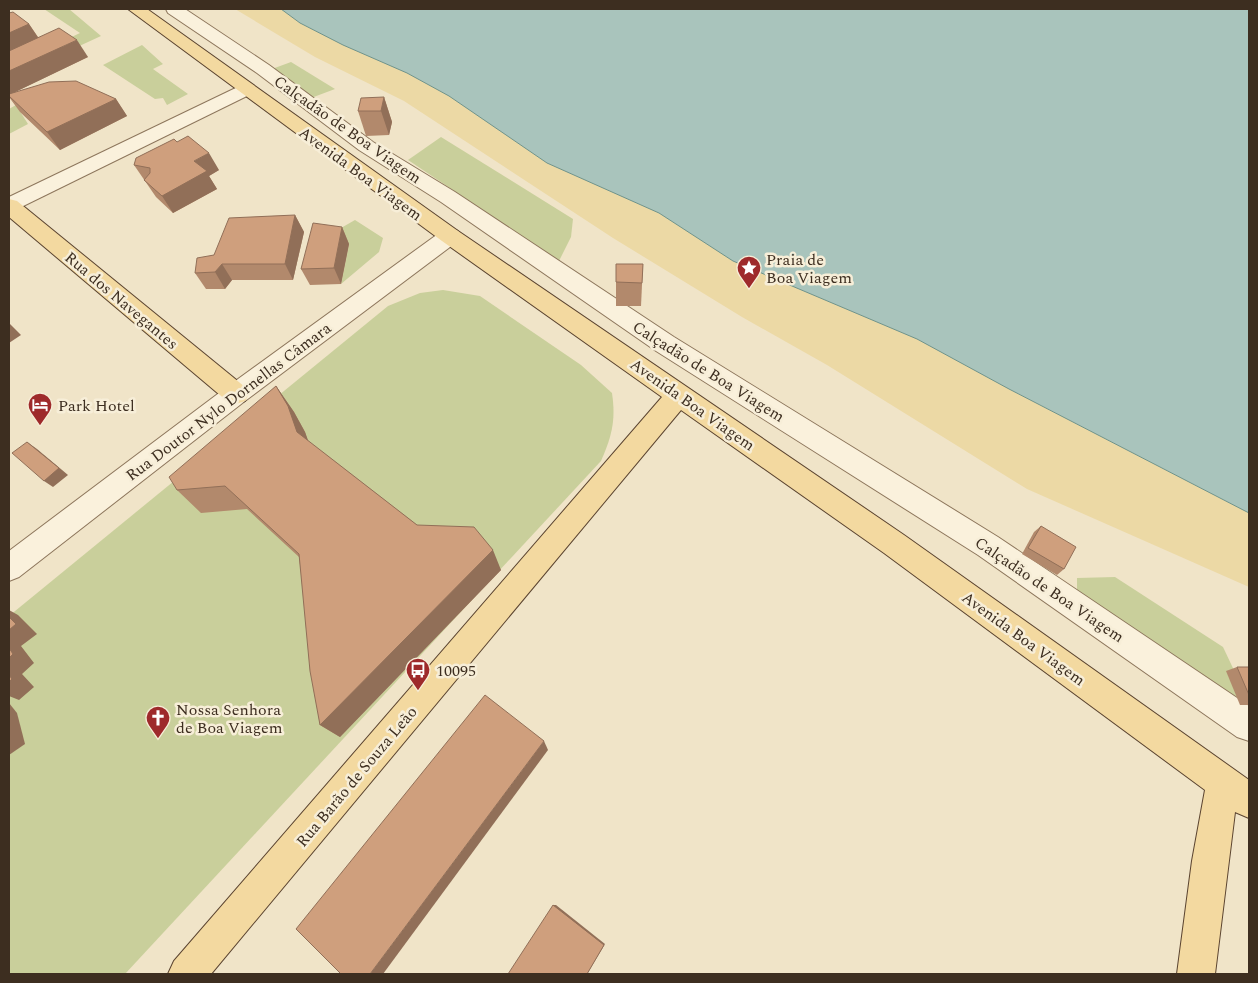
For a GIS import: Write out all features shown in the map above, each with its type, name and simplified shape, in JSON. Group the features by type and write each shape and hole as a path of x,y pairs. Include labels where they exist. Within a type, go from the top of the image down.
{"main road":[{"name":"Avenida Boa Viagem","path":"136,9 244,90 450,236 894,544 1236,792"},
{"name":"Rua dos Navegantes","path":"9,206 236,394"},
{"name":"Rua Barão de Souza Leão","path":"187,974 680,394"},
{"path":"1196,974 1210,861 1236,792"}],"street":[{"name":"Calçadão de Boa Viagem","path":"174,9 263,69 366,146 448,197 665,344 988,546 1249,725"},
{"path":"9,206 244,90"},
{"name":"Rua Doutor Nylo Dornellas Câmara","path":"9,568 236,394 450,236"}],"green space":[{"path":"44,9 69,9 101,36 75,48 57,44 80,33"},
{"path":"142,45 163,64 153,69 188,94 167,105 163,98 155,99 103,65"},
{"path":"291,62 335,89 311,98 272,69"},
{"path":"16,105 28,124 9,134 9,109"},
{"path":"441,137 573,219 571,237 559,261 408,160"},
{"path":"355,220 383,238 379,252 341,284 349,244 320,240"},
{"path":"443,290 480,296 581,365 612,393 614,412 612,428 601,461 125,974 9,974 9,616 388,306 420,293"},
{"path":"1115,577 1223,647 1249,702 1249,706 1238,714 1077,602 1077,578"}],"sand":[{"name":"Praia de Boa Viagem","path":"235,9 281,9 300,23 343,45 407,73 449,96 547,163 659,213 733,261 917,339 1009,389 1249,513 1249,587 1027,489 827,365 742,317 613,238 404,101 315,57"}],"water":[{"path":"281,9 1249,9 1249,513 1009,389 917,339 733,261 659,213 547,163 449,96 407,73 343,45 300,23"}],"building":[{"path":"13,12 29,24 9,33 9,13"},
{"path":"59,28 77,40 9,71 9,51"},
{"path":"76,81 116,99 47,132 9,96 9,94 49,82"},
{"path":"384,97 381,111 358,111 361,98"},
{"path":"188,136 209,153 194,161 207,171 162,196 144,180 150,173 150,168 134,165 136,158 174,139 177,142"},
{"path":"295,215 285,264 222,264 215,272 195,273 197,258 214,255 229,218"},
{"path":"313,223 342,227 334,268 301,269"},
{"path":"616,264 643,264 642,283 616,282"},
{"path":"276,386 288,406 297,432 417,525 474,527 493,550 320,725 310,671 299,554 225,486 177,490 169,477"},
{"path":"27,442 59,468 44,481 12,453"},
{"path":"1041,526 1076,547 1064,569 1028,548"},
{"path":"9,617 16,624 9,630"},
{"path":"9,648 13,654 9,658"},
{"path":"1237,667 1249,667 1249,695"},
{"path":"485,695 544,741 370,974 341,974 296,929"},
{"path":"553,905 604,945 587,974 508,974"}],"place":[{"name":"Praia de Boa Viagem","path":"749,289"},
{"name":"Park Hotel","path":"40,426"},
{"name":"10095","path":"418,691"},
{"name":"Nossa Senhora de Boa Viagem","path":"158,739"}]}
